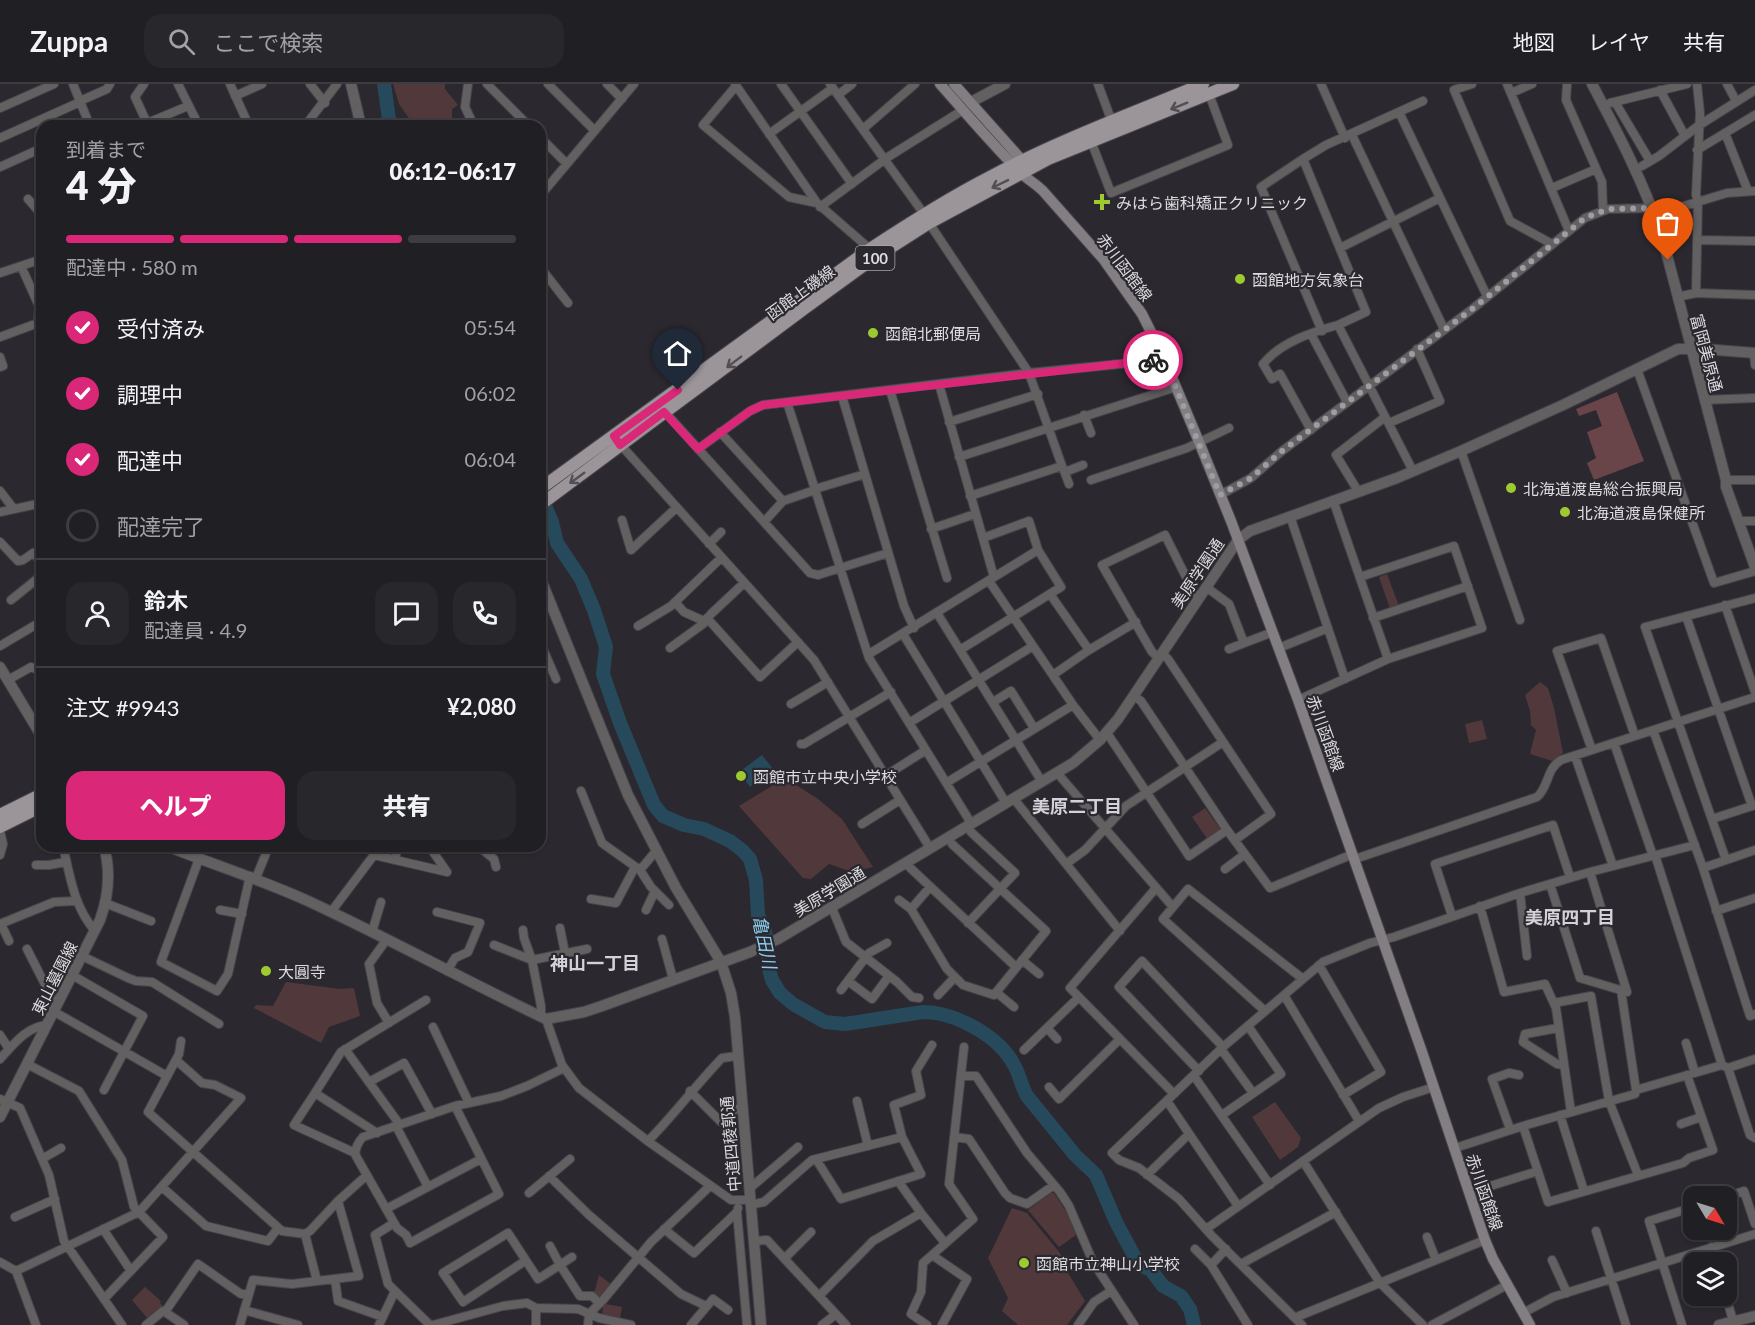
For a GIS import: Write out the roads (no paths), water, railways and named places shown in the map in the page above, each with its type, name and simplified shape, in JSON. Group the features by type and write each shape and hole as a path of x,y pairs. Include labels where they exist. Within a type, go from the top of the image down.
{"main road":[{"name":"赤川函館線","path":"940,84 967,106 1116,275 1142,314 1163,356 1238,540 1298,700 1485,1239 1493,1259 1530,1325"},
{"name":"赤川函館線","path":"954,84 967,106"},
{"name":"函館上磯線","path":"547,489 617,441 870,249 1022,167 1112,122 1206,89 1233,84"},
{"name":"函館上磯線","path":"1022,167 1091,141 1206,89"},
{"name":"函館上磯線","path":"617,441 664,412 926,218"},
{"path":"0,815 36,797"},
{"path":"0,829 36,809"}],"street":[{"path":"0,108 54,84"},
{"path":"73,84 88,120"},
{"path":"40,120 107,89 110,84"},
{"path":"142,120 135,97 144,84"},
{"path":"178,84 196,120"},
{"path":"230,84 246,120"},
{"path":"235,96 262,84"},
{"path":"310,84 325,103"},
{"path":"310,120 337,84"},
{"path":"351,84 360,120"},
{"path":"468,84 465,107 471,120"},
{"path":"487,84 523,120"},
{"path":"548,84 594,130"},
{"path":"607,84 622,99"},
{"path":"546,189 634,84"},
{"path":"781,84 852,184"},
{"path":"769,134 834,89 852,84"},
{"path":"863,129 915,84"},
{"path":"870,249 818,205 736,85 703,125 789,197 818,205 967,106 1005,84"},
{"path":"1098,84 1112,122"},
{"path":"1322,84 1393,222 1444,329"},
{"path":"1472,84 1454,90 1510,221 1552,244"},
{"path":"1507,84 1569,231"},
{"path":"1510,93 1532,84"},
{"path":"1567,84 1566,100 1602,182 1603,211"},
{"name":"富岡美原通","path":"1592,84 1640,177 1653,208 1726,480 1726,488 1755,566"},
{"path":"1650,161 1613,103 1687,84"},
{"path":"1696,293 1698,201 1696,195 1700,102 1697,84"},
{"path":"1727,84 1736,101"},
{"path":"834,89 926,218 1029,373 1069,484"},
{"path":"1091,141 1111,193 1228,145 1206,89"},
{"path":"1660,90 1685,136"},
{"path":"1642,166 1698,126 1755,90"},
{"path":"1322,331 1261,187 1326,145 1423,101"},
{"path":"156,120 188,106"},
{"path":"1399,112 1487,296"},
{"path":"1697,150 1755,115"},
{"path":"0,138 36,122"},
{"path":"1220,495 1251,478 1585,218 1603,211 1653,208 1671,210 1727,193 1751,191 1725,133"},
{"path":"546,143 567,164"},
{"path":"0,167 36,151"},
{"path":"1302,159 1366,312 1338,325 1311,333 1272,352 1263,364 1272,379 1280,374 1311,430"},
{"path":"1552,188 1596,169"},
{"path":"1340,249 1440,198"},
{"path":"28,199 36,208"},
{"path":"1698,240 1755,242"},
{"path":"0,273 36,261"},
{"path":"21,266 36,299"},
{"path":"546,275 568,303"},
{"path":"1677,297 1696,293 1755,295"},
{"path":"0,337 36,324"},
{"path":"1338,325 1413,471"},
{"path":"1311,333 1347,402"},
{"path":"1358,491 1336,455 1387,420 1440,401 1417,349"},
{"name":"美原学園通","path":"543,1017 584,1012 750,952 778,939 930,848 971,828 1010,801 1073,764 1103,737 1134,696 1238,540 1250,531 1461,451 1678,349 1755,353"},
{"path":"1755,353 1755,365"},
{"path":"698,449 750,411 763,405 1150,361 1163,356"},
{"path":"0,357 3,366 0,367"},
{"path":"1637,369 1714,583 1755,566"},
{"path":"939,384 983,538 991,579 1013,616 1073,705 1103,737 1147,793 1189,856 1227,830"},
{"path":"959,457 1176,387"},
{"path":"890,390 947,579"},
{"path":"949,422 1038,394"},
{"path":"842,396 904,606 914,628"},
{"path":"1704,400 1755,398"},
{"path":"787,402 869,658 971,828 1015,873 968,923"},
{"path":"664,412 810,573 818,575 888,553"},
{"path":"1084,415 1091,433"},
{"path":"1091,480 1199,442 1230,428"},
{"path":"720,432 783,501"},
{"path":"617,441 814,660 930,848"},
{"path":"1461,451 1520,620"},
{"path":"970,496 1083,465"},
{"path":"764,522 783,501 865,474"},
{"path":"1726,480 1755,480"},
{"path":"0,491 13,508"},
{"path":"1333,500 1388,659"},
{"path":"0,512 36,504"},
{"path":"622,520 631,550 676,508"},
{"path":"931,529 975,514"},
{"path":"1290,516 1346,679"},
{"path":"960,650 1061,587 1038,550 1029,521 983,538"},
{"path":"1739,521 1755,521"},
{"path":"709,544 721,532"},
{"path":"1199,597 1194,593 1165,535 1102,565 1152,652 1168,659 1271,814 1235,840"},
{"path":"0,542 18,561 33,553 36,556"},
{"path":"1298,700 1388,659 1482,628 1454,546 1360,577"},
{"path":"869,654 1038,550"},
{"path":"638,626 675,602 721,558"},
{"path":"11,600 36,580"},
{"path":"670,648 706,620 744,583"},
{"path":"1373,618 1468,586"},
{"path":"1206,587 1229,604 1244,643"},
{"name":"中道四稜郭通","path":"546,592 619,774 656,851 721,962 731,993 742,1107 747,1199 761,1325"},
{"path":"1050,594 1089,650"},
{"path":"1726,860 1646,627 1755,598"},
{"path":"675,602 684,612 706,620 760,677 798,642"},
{"path":"1725,605 1755,692"},
{"path":"937,613 1042,782"},
{"path":"1686,616 1754,805 1712,819"},
{"path":"1053,675 1136,622"},
{"path":"0,646 36,625"},
{"path":"1279,648 1328,628"},
{"path":"1229,650 1273,632"},
{"path":"903,634 981,761 1010,801 1066,864 1120,931"},
{"path":"1592,750 1557,651 1601,638 1635,736"},
{"path":"909,723 1034,646"},
{"path":"546,656 556,679"},
{"path":"0,667 36,717"},
{"path":"8,680 32,667 36,669"},
{"path":"792,704 828,682"},
{"path":"993,702 1011,691 1034,728"},
{"path":"801,744 891,692"},
{"path":"1134,696 1141,701 1227,830 1270,888 1354,857 1537,797 1545,788 1555,764 1653,729 1755,697"},
{"path":"946,783 1073,705"},
{"path":"1653,729 1703,868 1750,1016 1755,1014"},
{"path":"1066,864 1084,850 1126,806 1223,742"},
{"path":"1614,743 1725,1066 1750,1135 1755,1138"},
{"path":"885,776 926,750"},
{"path":"1575,756 1613,866"},
{"path":"1058,774 1173,907"},
{"path":"581,791 602,843 637,869 669,905"},
{"path":"862,824 900,800"},
{"path":"1452,916 1435,864 1552,825 1570,877"},
{"path":"0,829 3,844 0,855"},
{"path":"899,900 911,909 947,969 963,985 994,995 1046,931 952,844"},
{"path":"1299,1322 1226,1250 1179,1199 1139,1168 1119,1160 1112,1154 1222,1048 1319,965 1342,954 1570,877 1695,845"},
{"path":"1703,868 1755,850"},
{"path":"591,899 616,903 637,869 656,851"},
{"path":"64,852 76,902 87,923 95,931"},
{"name":"東山墓園線","path":"0,1117 4,1101 27,1064 95,931 105,903 109,879 105,852"},
{"path":"182,852 253,877 332,912 543,1017"},
{"path":"199,859 161,962 217,991 228,974 253,877 266,852"},
{"path":"395,860 397,852"},
{"path":"332,912 374,855 447,872 433,852"},
{"path":"485,852 494,859 496,867"},
{"path":"1225,869 1245,854"},
{"path":"36,865 66,862"},
{"path":"905,863 968,923 1019,963 1039,974"},
{"path":"1550,884 1580,978 1627,992 1590,872"},
{"path":"911,909 930,887"},
{"path":"1156,888 1070,988 1174,1094"},
{"path":"1266,1011 1163,919 1188,889 1303,979"},
{"path":"646,910 655,891"},
{"path":"1520,893 1527,956"},
{"path":"1716,911 1755,898"},
{"path":"9,941 0,924 54,902 76,902"},
{"path":"372,932 381,902"},
{"path":"105,903 151,921"},
{"path":"1480,906 1504,992 1545,984 1554,1003 1571,1112"},
{"path":"832,908 846,942 912,997 919,998"},
{"path":"220,910 242,914"},
{"path":"436,912 480,923 468,952 455,958 447,971"},
{"path":"560,928 565,953"},
{"path":"523,930 532,960 543,1017 564,1068 579,1088 605,1106 640,1136 732,1200 747,1199 764,1202 812,1160 902,1137"},
{"path":"387,939 369,963 377,1003 389,1023"},
{"path":"662,939 673,979"},
{"path":"841,990 866,958 887,943"},
{"path":"494,945 532,960 587,949"},
{"path":"27,949 55,1009 167,1076"},
{"path":"82,956 136,981 152,981 219,1024"},
{"path":"1253,1094 1222,1048 1142,961 1119,987 1197,1073 1222,1115 1270,1185"},
{"path":"1319,965 1381,1072 1342,1095"},
{"path":"72,975 143,1016 104,1090"},
{"path":"848,981 872,999 889,976"},
{"path":"938,995 955,977"},
{"path":"1455,1148 1523,1125 1635,1094 1621,990"},
{"path":"996,992 1014,1007"},
{"path":"1284,995 1359,1121"},
{"path":"1554,1003 1591,996 1609,1101 1638,1175"},
{"path":"1024,1050 1079,997"},
{"path":"426,1000 341,1052 294,1125 355,1153 394,1223 406,1235 410,1243 499,1194 455,1106"},
{"path":"0,1059 35,1026 47,1025"},
{"path":"1222,1115 1281,1074 1248,1026"},
{"path":"434,1027 469,1103"},
{"path":"1047,1028 1057,1039"},
{"path":"1558,1028 1525,1034 1523,1042 1557,1064 1564,1065"},
{"path":"0,1035 9,1049"},
{"path":"1050,1088 1059,1099 1120,1039"},
{"path":"181,1041 176,1060 148,1112 282,1231 305,1234 310,1231 367,1175"},
{"path":"1523,1125 1548,1202 1683,1163 1689,1158 1713,1150 1701,1117 1686,1043"},
{"path":"816,1159 841,1199 921,1174 902,1137 894,1105 921,1095 916,1071 932,1045"},
{"path":"927,1325 911,1314 921,1292 922,1263 973,1220 949,1184 964,1047"},
{"path":"345,1049 398,1126 428,1187"},
{"path":"651,1138 675,1113 690,1091 722,1058 737,1056"},
{"path":"16,1271 140,1212 241,1098 215,1085 202,1083 176,1060"},
{"path":"1636,1090 1691,1074 1754,1062"},
{"path":"369,1082 404,1063 432,1114"},
{"path":"27,1064 79,1091 122,1160 134,1207 163,1237 104,1299"},
{"path":"355,1153 363,1137 455,1106 501,1096 564,1068"},
{"path":"1510,1130 1492,1079 1509,1073 1519,1075"},
{"path":"961,1076 976,1076 1027,1152 1069,1206 1093,1262 1134,1325"},
{"path":"1206,1229 1359,1121 1402,1097 1434,1088"},
{"path":"690,1091 721,1122 732,1111 742,1107"},
{"path":"315,1093 377,1132"},
{"path":"4,1101 20,1108 49,1175 64,1241 122,1325"},
{"path":"857,1101 868,1146"},
{"path":"1167,1101 1238,1206"},
{"path":"1560,1115 1584,1191"},
{"path":"1681,1124 1701,1117"},
{"path":"1147,1175 1189,1134"},
{"path":"954,1137 969,1139 1010,1198 1027,1204 1054,1185"},
{"path":"664,1229 694,1254 798,1147"},
{"path":"42,1159 61,1148"},
{"path":"386,1209 481,1159"},
{"path":"529,1193 570,1159"},
{"path":"1304,1161 1380,1283 1423,1325"},
{"path":"1481,1190 1538,1171"},
{"path":"549,1176 589,1215 681,1294 706,1306"},
{"path":"898,1181 945,1243"},
{"path":"588,1325 589,1314 664,1229 710,1186"},
{"path":"162,1187 206,1226 268,1242 278,1228"},
{"path":"1737,1193 1744,1191 1755,1224"},
{"path":"15,1217 55,1199"},
{"path":"240,1325 253,1280 292,1284 359,1276 338,1201"},
{"path":"1682,1325 1649,1221 1683,1210"},
{"path":"737,1212 747,1325"},
{"path":"1241,1264 1336,1212"},
{"path":"822,1293 873,1241 921,1213"},
{"path":"394,1223 375,1235 388,1284 432,1325 503,1306 527,1303 536,1308 578,1309 631,1325"},
{"path":"103,1229 131,1271"},
{"path":"1596,1231 1626,1325"},
{"path":"787,1256 811,1232"},
{"path":"525,1261 463,1302 443,1273 508,1233 538,1280 572,1257"},
{"path":"305,1234 317,1281"},
{"path":"1524,1313 1567,1293 1755,1234"},
{"path":"1427,1237 1436,1260"},
{"path":"1299,1322 1299,1316 1485,1239"},
{"path":"753,1241 767,1240 846,1325"},
{"path":"550,1246 580,1296 592,1296 599,1303"},
{"path":"1712,1248 1713,1252"},
{"path":"1195,1249 1211,1265 1248,1325"},
{"path":"1211,1265 1226,1250"},
{"path":"932,1255 967,1279 942,1325"},
{"path":"1552,1260 1567,1293"},
{"path":"0,1262 16,1271 36,1325"},
{"path":"146,1325 163,1311 165,1312 198,1264 241,1294 249,1294"},
{"path":"335,1279 338,1301 382,1322 395,1291"},
{"path":"1432,1325 1507,1285"},
{"path":"1078,1325 1094,1302 1111,1291"},
{"path":"691,1325 713,1299 728,1310"},
{"path":"1729,1306 1733,1321"},
{"path":"536,1308 536,1325"},
{"path":"244,1310 298,1325"},
{"path":"165,1312 184,1325"},
{"path":"822,1325 835,1315"},
{"path":"1719,1325 1755,1316"}],"water":[{"path":"762,755 773,769 750,787 739,772"}],"waterway":[{"name":"亀田川","path":"384,84 389,120"},
{"name":"亀田川","path":"546,508 557,543 581,579 594,610 606,647 603,674 620,723 654,805 663,816 684,825 704,829 730,841 750,859 756,880 758,915 765,931 769,969 772,980 780,993 793,1004 825,1022 845,1024 923,1012 949,1016 987,1035 1007,1054 1027,1096 1075,1155 1096,1175 1116,1222 1139,1265 1151,1270 1163,1286 1181,1296 1190,1309 1194,1325"}],"place":[{"name":"みはら歯科矯正クリニック","path":"1102,202"},
{"name":"函館地方気象台","path":"1240,279"},
{"name":"函館北郵便局","path":"873,333"},
{"name":"北海道渡島総合振興局","path":"1511,488"},
{"name":"北海道渡島保健所","path":"1565,512"},
{"name":"函館市立中央小学校","path":"741,776"},
{"name":"大圓寺","path":"266,971"},
{"name":"函館市立神山小学校","path":"1024,1263"}],"district":[{"name":"美原二丁目","path":"1077,806"},
{"name":"美原四丁目","path":"1570,917"},
{"name":"神山一丁目","path":"595,963"}]}
